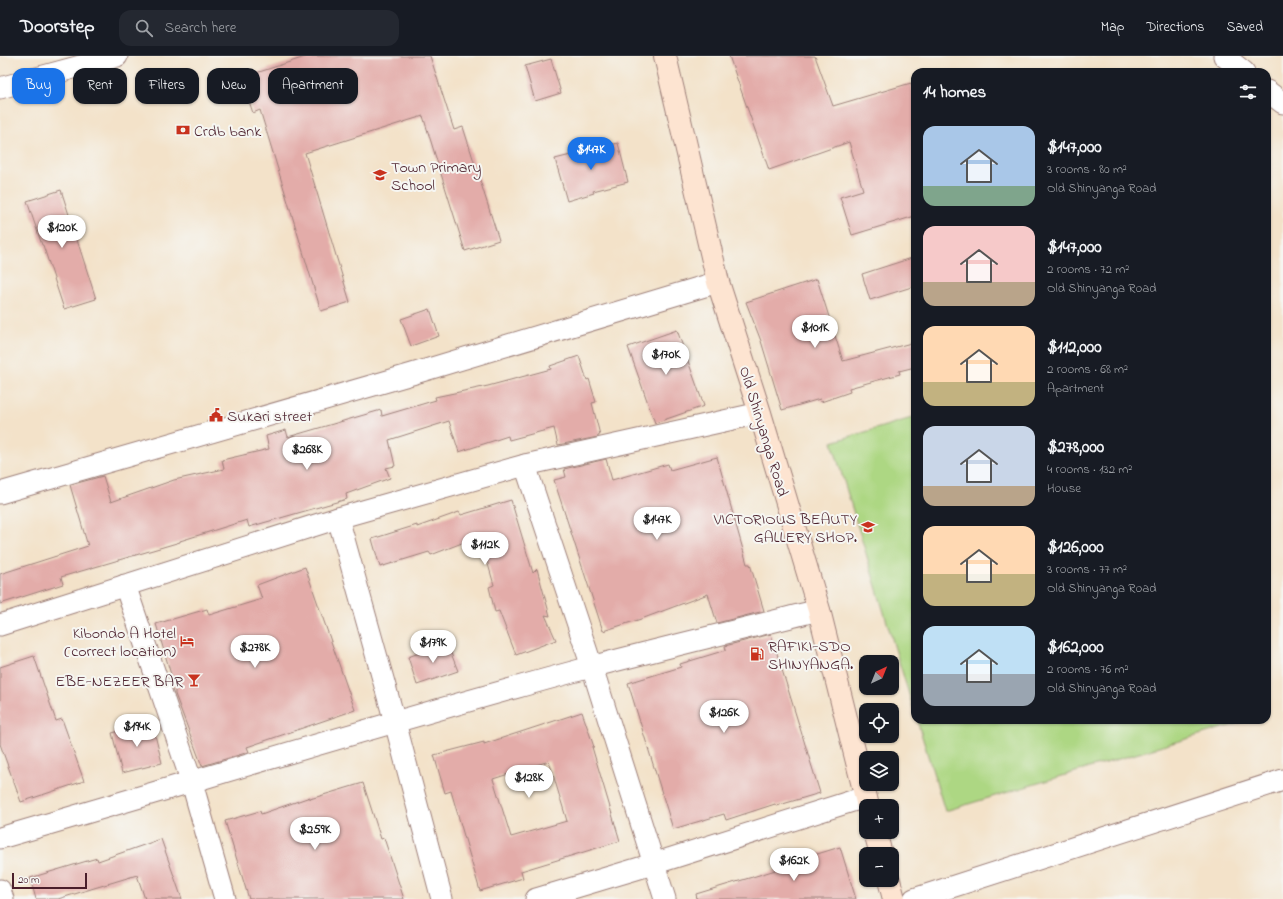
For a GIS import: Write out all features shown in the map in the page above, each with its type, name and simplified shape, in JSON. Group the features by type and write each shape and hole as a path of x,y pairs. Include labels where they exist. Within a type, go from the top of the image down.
{"main road":[{"name":"Old Shinyanga Road","path":"665,56 718,282 760,413 819,610 866,799"},
{"path":"891,887 894,899"}],"street":[{"path":"0,88 117,56"},
{"path":"1224,56 1239,68"},
{"path":"1271,94 1283,103"},
{"path":"0,493 412,374 718,282"},
{"path":"0,624 338,518 525,465 760,413"},
{"path":"525,465 592,667 664,899"},
{"path":"338,518 395,722 442,899"},
{"path":"125,585 192,783 225,899"},
{"path":"0,838 192,783 395,722 592,667 819,610"},
{"path":"914,899 1283,780"},
{"path":"536,899 859,804"},
{"path":"0,890 3,899"}],"green space":[{"path":"911,418 911,701 899,662 899,655 897,655 832,442"},
{"path":"918,724 1236,724 945,811"}],"building":[{"path":"308,56 430,56 454,130 463,127 499,240 465,251 423,116 305,153 350,302 321,311 260,110 253,113 250,104 260,104 260,72 268,69 268,104 358,104 358,68 271,68"},
{"path":"729,56 815,56 833,106 911,83 911,217 852,235 840,197 863,190 849,142 769,170"},
{"path":"551,59 561,93 535,101 525,66"},
{"path":"618,143 628,182 593,191 594,193 567,201 555,159"},
{"path":"61,190 96,299 64,309 27,201"},
{"path":"911,258 911,287 870,300 862,274"},
{"path":"817,279 843,361 911,343 911,368 899,371 900,374 849,388 850,392 821,402 820,399 782,410 761,341 746,302"},
{"path":"430,309 439,336 411,346 401,319"},
{"path":"677,330 704,406 655,423 628,347"},
{"path":"579,356 587,380 589,379 596,402 592,403 600,435 598,435 598,437 558,445 554,428 509,440 508,436 459,452 449,421 389,440 395,466 386,468 390,478 346,494 347,499 249,527 247,520 180,542 61,577 63,584 0,604 0,574 88,546 70,485 103,476 111,502 174,480 224,469 222,460 269,449 266,436 286,430 288,437 381,410 382,416 436,400 435,397 488,386 551,369 550,366"},
{"path":"717,457 747,564 750,564 764,611 717,623 708,594 644,618 603,631 554,480 566,477 564,469 606,459 612,480 668,464 670,470"},
{"path":"511,500 533,573 537,569 550,616 545,615 556,640 516,655 499,611 495,612 489,587 494,585 480,536 431,555 429,552 380,567 372,539 417,525 417,527 459,512 461,515"},
{"path":"305,567 355,710 247,747 249,752 202,766 175,694 175,688 156,624 207,609 209,615 262,599 257,585"},
{"path":"771,634 820,793 776,806 775,804 726,820 724,814 673,829 628,683 681,667 680,664 726,650 725,646"},
{"path":"447,643 458,671 417,685 408,657"},
{"path":"34,656 56,721 62,719 84,781 21,802 0,744 0,667"},
{"path":"582,712 594,747 592,747 620,841 521,871 523,878 480,891 451,791 445,793 434,755 484,742 484,744","holes":["549,761 567,821 511,837 493,779"]},
{"path":"152,723 162,763 122,773 112,733"},
{"path":"363,783 381,839 384,838 404,899 249,899 225,821 260,811 261,814 310,797 310,799"},
{"path":"161,839 182,899 145,899 137,875 58,899 36,899 30,878 97,858 98,861"},
{"path":"840,847 856,899 697,899 696,894 789,866 788,863"}],"place":[{"name":"Crdb bank","path":"183,130"},
{"name":"Town Primary School","path":"380,175"},
{"name":"Sukari street","path":"216,415"},
{"name":"VICTORIOUS BEAUTY GALLERY SHOP.","path":"868,527"},
{"name":"Kibondo A Hotel (correct location)","path":"187,641"},
{"name":"RAFIKI-SDO SHINYANGA.","path":"757,654"},
{"name":"EBE-NEZEER BAR","path":"194,680"}]}
